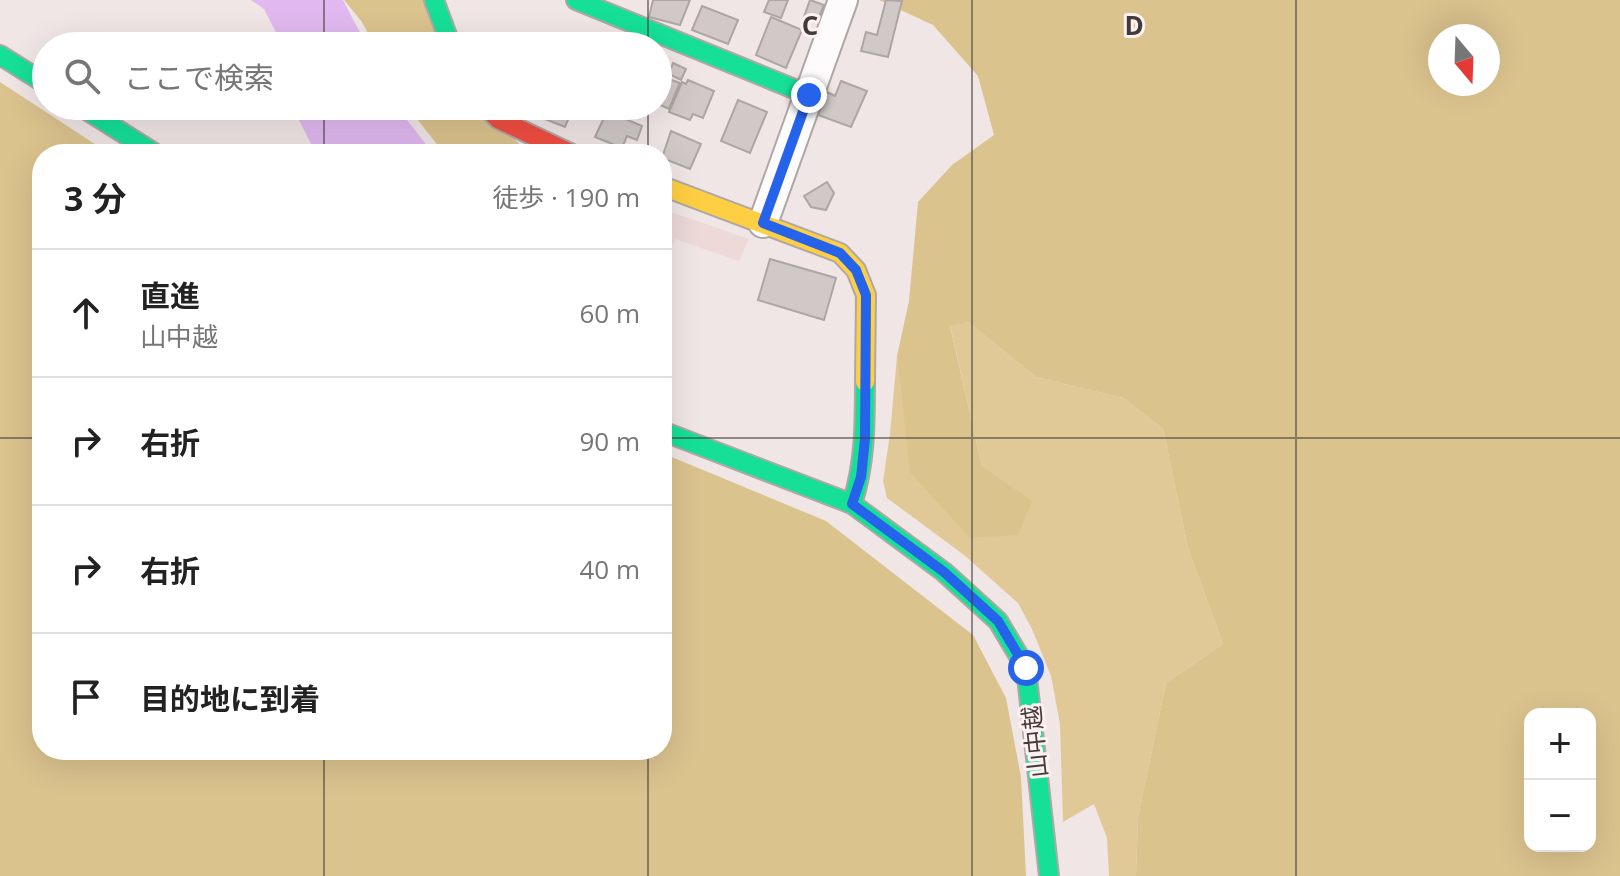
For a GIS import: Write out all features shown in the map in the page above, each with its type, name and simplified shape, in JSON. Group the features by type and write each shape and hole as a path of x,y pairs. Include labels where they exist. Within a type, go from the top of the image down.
{"street":[{"path":"434,0 446,32"},
{"path":"576,0 654,32"},
{"path":"763,223 843,0"},
{"path":"672,39 809,95"},
{"path":"0,55 32,75"},
{"path":"102,120 140,144"},
{"path":"500,120 551,144"},
{"path":"672,190 840,253 856,270 866,295 865,439 861,477 852,504"},
{"name":"山中越","path":"672,435 852,504 944,572 998,621 1026,668 1049,876"}],"shaded area":[{"path":"251,0 343,0 360,32 276,32 264,9"},
{"path":"344,0 425,0 437,32 367,32"},
{"path":"879,0 1620,0 1620,876 1136,876 1138,817 1166,683 1223,644 1188,548 1163,429 1123,398 1036,377 968,322 950,326 982,466 1032,501 1018,535 970,538 910,472 897,356 909,301 918,202 952,165 994,135 978,76 933,25"},
{"path":"0,82 32,103 32,120 58,120 95,144 32,144 32,760 672,760 672,457 826,521 973,635 1006,698 1021,777 1026,876 0,876"},
{"path":"299,120 407,120 426,144 311,144"},
{"path":"418,120 495,120 520,144 437,144"},
{"path":"672,212 749,239 739,261 675,239 672,246"},
{"path":"968,322 1036,377 1123,398 1163,429 1188,548 1223,644 1166,683 1138,817 1136,876 1109,876 1107,838 1094,804 1063,822 1060,724 1051,676 1018,603 964,555 887,498 883,481 897,356 911,472 982,466 950,325"}],"building":[{"path":"653,0 690,0 680,25 649,17"},
{"path":"769,0 788,0 781,18 764,12"},
{"path":"810,0 824,5 817,22 804,17"},
{"path":"886,0 902,1 888,57 861,51 866,32 877,35"},
{"path":"702,6 738,20 728,44 692,30"},
{"path":"771,17 802,30 786,68 756,55"},
{"path":"673,63 686,69 681,80 672,76"},
{"path":"672,80 680,83 672,102"},
{"path":"688,80 714,91 703,118 693,114 690,120 672,113 672,105 682,82 686,84"},
{"path":"841,81 867,91 851,127 818,115 827,92 835,96"},
{"path":"738,100 767,112 750,153 721,141"},
{"path":"547,120 568,120 565,127"},
{"path":"603,120 628,120 642,126 637,140 627,136 624,144 612,144 595,137"},
{"path":"671,131 701,144 690,169 672,162 672,144 667,144"},
{"path":"827,182 834,193 826,210 811,207 804,196"},
{"path":"770,259 836,278 824,320 758,300"}],"traffic: fast":[{"path":"434,0 446,32"},
{"path":"576,0 654,32"},
{"path":"672,39 809,95"},
{"path":"0,55 32,75"},
{"path":"102,120 140,144"},
{"path":"852,504 862,459 865,382"},
{"path":"672,435 852,504 944,572 998,621 1026,668 1049,876"}],"traffic: slow":[{"path":"672,190 840,253 856,270 866,295 865,382"}],"traffic: jam":[{"path":"500,120 551,144"}],"route":[{"path":"809,95 763,223 840,253 856,270 866,295 865,439 861,477 852,504 944,572 998,621 1026,668"}]}
